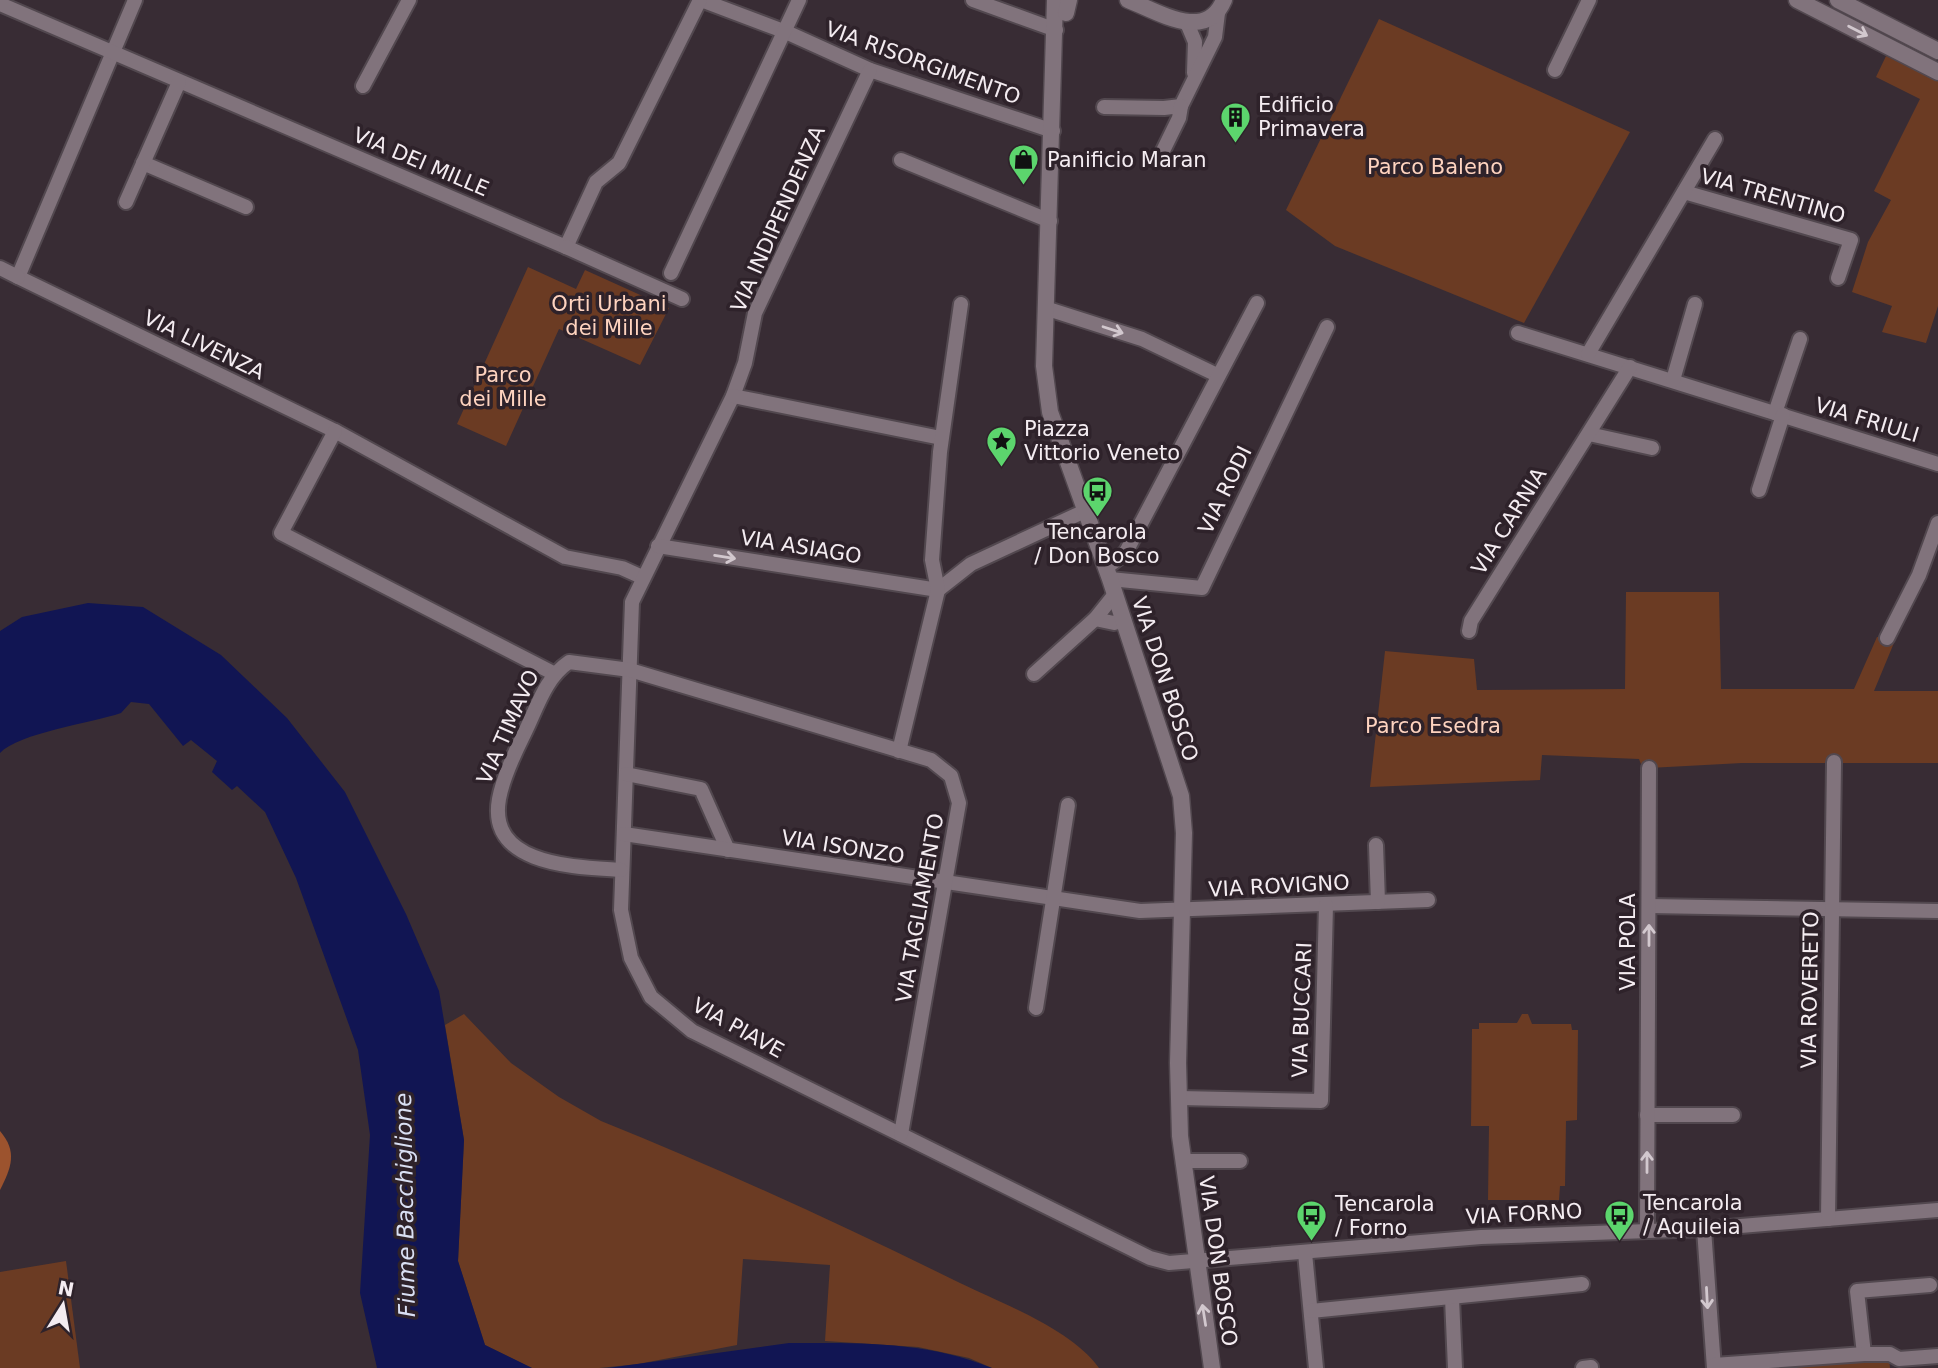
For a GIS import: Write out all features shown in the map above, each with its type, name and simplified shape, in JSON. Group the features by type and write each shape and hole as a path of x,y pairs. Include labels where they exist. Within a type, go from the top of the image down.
{"street":[{"path":"0,268 18,277 135,0"},
{"path":"363,86 409,0"},
{"path":"566,247 596,182 619,163 700,0"},
{"name":"VIA RISORGIMENTO","path":"700,0 786,33 870,71 1054,131"},
{"path":"671,273 786,33 799,0"},
{"path":"973,0 1056,33"},
{"path":"1063,4 1079,0"},
{"path":"1128,0 1187,23 1203,23 1221,7"},
{"path":"1556,70 1589,0"},
{"path":"1797,0 1938,72"},
{"path":"1838,0 1938,51"},
{"name":"VIA DEI MILLE","path":"0,4 682,299"},
{"name":"VIA DON BOSCO","path":"1063,4 1056,33 1044,366 1050,412 1124,620 1181,796 1182,912 1178,1063 1183,1161 1212,1368"},
{"path":"1159,159 1179,118 1194,75 1215,37 1221,7"},
{"path":"1187,23 1195,42 1194,75"},
{"name":"VIA INDIPENDENZA","path":"642,578 733,396 745,363 755,313 870,71"},
{"path":"126,202 179,82"},
{"path":"1104,107 1181,106"},
{"name":"VIA TRENTINO","path":"1588,354 1715,139"},
{"path":"901,160 1050,221"},
{"path":"143,163 246,207"},
{"name":"VIA TRENTINO","path":"1684,192 1851,240 1838,278"},
{"name":"VIA LIVENZA","path":"18,277 335,431 565,557 622,568 642,578"},
{"path":"1034,674 1095,619 1110,580 1256,303"},
{"path":"899,751 938,590 932,560 941,438 961,304"},
{"path":"1673,380 1695,304"},
{"path":"1048,309 1142,339 1217,375"},
{"name":"VIA RODI","path":"1110,580 1202,588 1326,327"},
{"name":"VIA FRIULI","path":"1518,333 1938,464"},
{"name":"VIA FRIULI","path":"1759,490 1800,339"},
{"name":"VIA CARNIA","path":"1469,631 1471,621 1630,367"},
{"path":"733,396 941,438"},
{"path":"335,431 281,533 553,673"},
{"path":"1589,433 1652,449"},
{"path":"938,590 971,564 1085,511"},
{"path":"1887,638 1919,575 1938,523"},
{"name":"VIA ASIAGO","path":"658,546 938,590"},
{"name":"VIA PIAVE","path":"642,578 632,602 621,909 631,958 650,997 692,1031 1150,1258 1169,1263 1196,1262"},
{"path":"1095,619 1114,623 1124,620"},
{"name":"VIA TIMAVO","path":"621,870 560,866 536,860 517,847 499,819 498,802 502,786 553,673 569,662 630,670"},
{"name":"VIA TAGLIAMENTO","path":"630,670 931,760 951,776 959,803 901,1135"},
{"name":"VIA ROVERETO","path":"1828,1219 1834,762"},
{"name":"VIA POLA","path":"1647,1230 1649,768"},
{"path":"626,774 701,789 728,850"},
{"path":"1035,1009 1055,899 1068,804"},
{"name":"VIA ISONZO","path":"624,834 1140,912 1182,912"},
{"name":"VIA ROVIGNO","path":"1376,845 1378,902"},
{"name":"VIA ROVIGNO","path":"1182,912 1428,901"},
{"name":"VIA BUCCARI","path":"1180,1098 1321,1101 1326,905"},
{"path":"1649,906 1938,912"},
{"path":"1647,1115 1733,1115"},
{"name":"VIA DON BOSCO","path":"1183,1161 1240,1161"},
{"name":"VIA FORNO","path":"1196,1262 1481,1237 1704,1229 1938,1210"},
{"path":"1704,1229 1714,1366 1864,1354 1890,1354 1899,1359 1938,1356"},
{"path":"1305,1253 1316,1368"},
{"path":"1311,1311 1582,1284"},
{"path":"1864,1354 1857,1291 1930,1285"},
{"path":"1452,1298 1455,1368"}],"green space":[{"name":"Parco Baleno","path":"1379,19 1630,132 1524,323 1335,246 1286,210"},
{"path":"1886,56 1938,81 1938,306 1926,343 1882,332 1892,306 1852,292 1868,242 1891,200 1874,191 1920,99 1876,77"},
{"name":"Parco dei Mille","path":"528,267 576,289 585,270 669,308 640,365 559,329 506,446 457,424"},
{"name":"Parco Esedra","path":"1626,592 1719,592 1721,689 1854,689 1877,637 1896,638 1874,691 1938,691 1938,763 1742,763 1649,768 1642,767 1639,759 1542,755 1540,780 1370,787 1385,651 1474,659 1477,690 1625,689"},
{"path":"464,1014 511,1063 559,1097 601,1121 782,1199 1015,1309 1072,1341 1099,1368 992,1368 969,1358 918,1347 825,1341 830,1265 743,1259 737,1345 638,1364 599,1368 532,1368 485,1345 458,1261 464,1140 445,1025"},
{"path":"1522,1014 1528,1014 1532,1024 1571,1024 1572,1030 1578,1030 1577,1120 1566,1121 1565,1186 1560,1186 1559,1200 1488,1200 1489,1126 1471,1126 1472,1029 1479,1029 1479,1023 1517,1023"},
{"path":"66,1261 80,1368 0,1368 0,1272"},
{"path":"1889,1358 1890,1368 1732,1368"}],"shaded area":[{"path":"0,1131 9,1146 11,1160 0,1190"}],"water":[{"name":"Fiume Bacchiglione","path":"88,603 143,607 221,655 287,718 345,792 406,914 439,991 464,1140 458,1261 485,1345 532,1368 377,1368 360,1293 370,1135 358,1050 296,878 265,812 237,786 232,790 212,772 217,761 191,740 183,746 149,704 131,702 121,713 39,734 9,746 0,753 0,631 22,617"},
{"path":"789,1343 917,1348 967,1359 992,1368 608,1368"}],"place":[{"name":"Edificio Primavera","path":"1235,144"},
{"name":"Panificio Maran","path":"1024,187"},
{"name":"Piazza Vittorio Veneto","path":"1001,468"},
{"name":"Tencarola / Don Bosco","path":"1097,519"},
{"name":"Tencarola / Aquileia","path":"1620,1242"},
{"name":"Tencarola / Forno","path":"1312,1243"}],"park label":[{"name":"Orti Urbani dei Mille","path":"609,316"}]}
